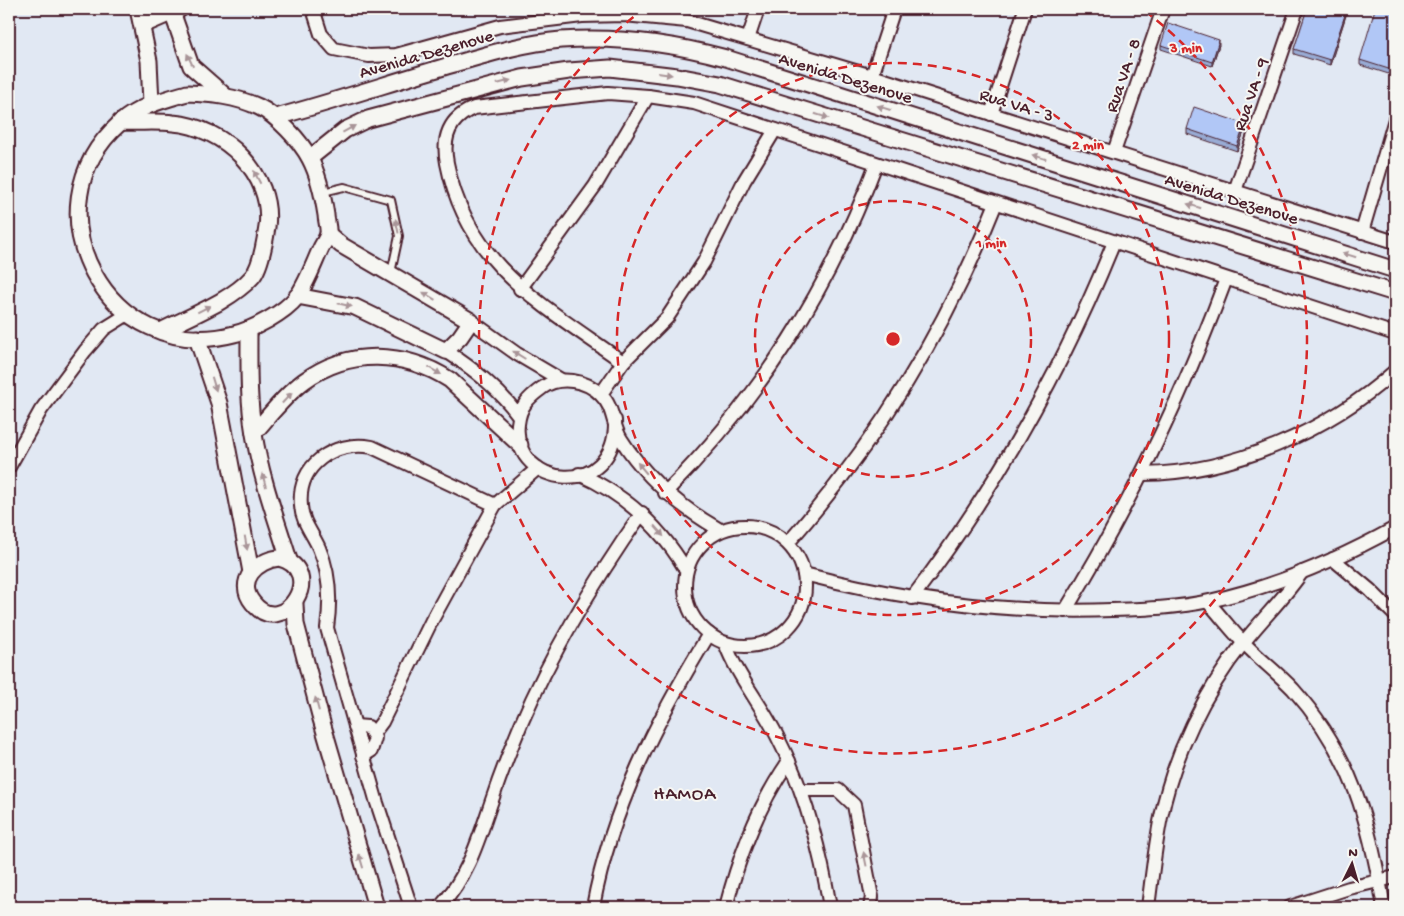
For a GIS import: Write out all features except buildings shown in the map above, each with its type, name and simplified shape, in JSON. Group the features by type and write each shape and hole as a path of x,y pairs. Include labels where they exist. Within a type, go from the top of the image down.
{"street":[{"path":"138,9 143,25 151,82 151,103"},
{"name":"Rua VA - 3","path":"313,9 321,34 334,49 369,56 396,55 500,26 582,16 625,12 687,21 872,76 1395,242"},
{"path":"748,39 758,9"},
{"path":"872,76 894,9"},
{"path":"991,114 1025,9"},
{"name":"Rua VA - 8","path":"1114,152 1163,9"},
{"name":"Rua VA - 9","path":"1236,191 1297,9"},
{"path":"143,25 174,10 191,66 224,95"},
{"name":"Avenida Dezenove","path":"276,117 513,47 560,40 610,39 644,41 683,47 726,58 1395,270"},
{"path":"310,158 345,130 368,119 522,78 610,68 677,76 720,84 1395,292"},
{"path":"187,93 224,95 258,107 276,117 310,158 322,192 328,234 297,296 249,330 224,336 197,338 161,332 128,314 102,289 84,256 78,220 82,184 96,150 120,122 151,103 187,93"},
{"path":"623,362 520,289 485,250 459,203 444,146 450,127 461,115 474,108 608,93 648,96 694,103 1395,334"},
{"path":"520,289 595,186 648,96"},
{"path":"1362,232 1395,119"},
{"path":"120,122 175,123 205,132 236,149 252,166 263,188 268,220 264,247 252,277 226,297 161,332"},
{"path":"601,394 623,362 667,318 704,262 744,181 775,130"},
{"path":"665,493 727,426 782,353 835,261 876,164"},
{"path":"788,543 858,458 903,392 960,288 996,203"},
{"path":"328,234 341,245 471,321 517,354 561,380 582,383 601,394 610,406 619,436 665,493 720,530"},
{"path":"912,598 968,521 1019,440 1081,322 1114,242"},
{"path":"1065,611 1110,536 1143,474 1187,378 1226,278"},
{"path":"297,296 355,307 446,351 484,378 504,396 519,416"},
{"path":"9,467 42,410 85,351 104,329 128,314"},
{"path":"446,351 460,337 471,321"},
{"path":"249,330 250,396 254,433 263,478 289,560 301,581 301,589 294,604 296,624 321,719 376,907"},
{"path":"197,338 220,403 251,572"},
{"path":"254,433 304,381 350,359 380,357 411,361 438,372 450,380 520,445 527,458 538,468 550,475 565,477 579,476 579,474 613,491 642,513 666,540 686,570"},
{"path":"1143,474 1167,473 1215,464 1283,441 1350,405 1395,371"},
{"path":"520,445 518,431 522,407 529,397 547,384 561,380"},
{"path":"579,476 593,470 604,460 611,448 615,434 615,420"},
{"path":"411,907 363,756 327,628 329,590 324,562 302,514 301,490 307,474 318,460 343,446 362,445 372,447 495,505"},
{"path":"373,734 382,722 432,620 495,505 538,468"},
{"path":"440,907 456,887 472,860 518,732 556,650 596,580 642,513"},
{"path":"738,526 756,526 773,532 788,543 798,557 804,574 805,592 801,610 791,625 777,636 761,644 743,646 725,643 709,634 696,622 688,606 684,588 686,570 693,554 705,540 720,530 738,526"},
{"path":"804,574 912,598 1002,609 1126,610 1208,602 1302,572 1333,559 1395,528"},
{"path":"289,560 269,558 256,566 251,572 247,587 252,602 258,608 273,613 281,612 294,604"},
{"path":"1333,559 1370,590 1395,615"},
{"path":"1148,907 1161,815 1175,767 1207,697 1243,643 1288,592 1302,572"},
{"path":"1208,602 1243,643 1292,689 1332,743 1363,809 1380,880 1384,907"},
{"path":"593,907 605,855 633,780 667,706 709,634"},
{"path":"725,643 736,668 765,714 789,761 801,790 819,848 830,907"},
{"path":"355,726 368,727 373,734 374,747 363,756"},
{"path":"726,907 741,856 764,802 789,761"},
{"path":"801,790 838,790 854,805 872,897 870,907"},
{"path":"1290,907 1341,890 1395,877"}],"lane":[{"path":"322,192 344,186 392,200 399,236 391,273"}],"district":[{"name":"HAMOA","path":"685,792"}]}
